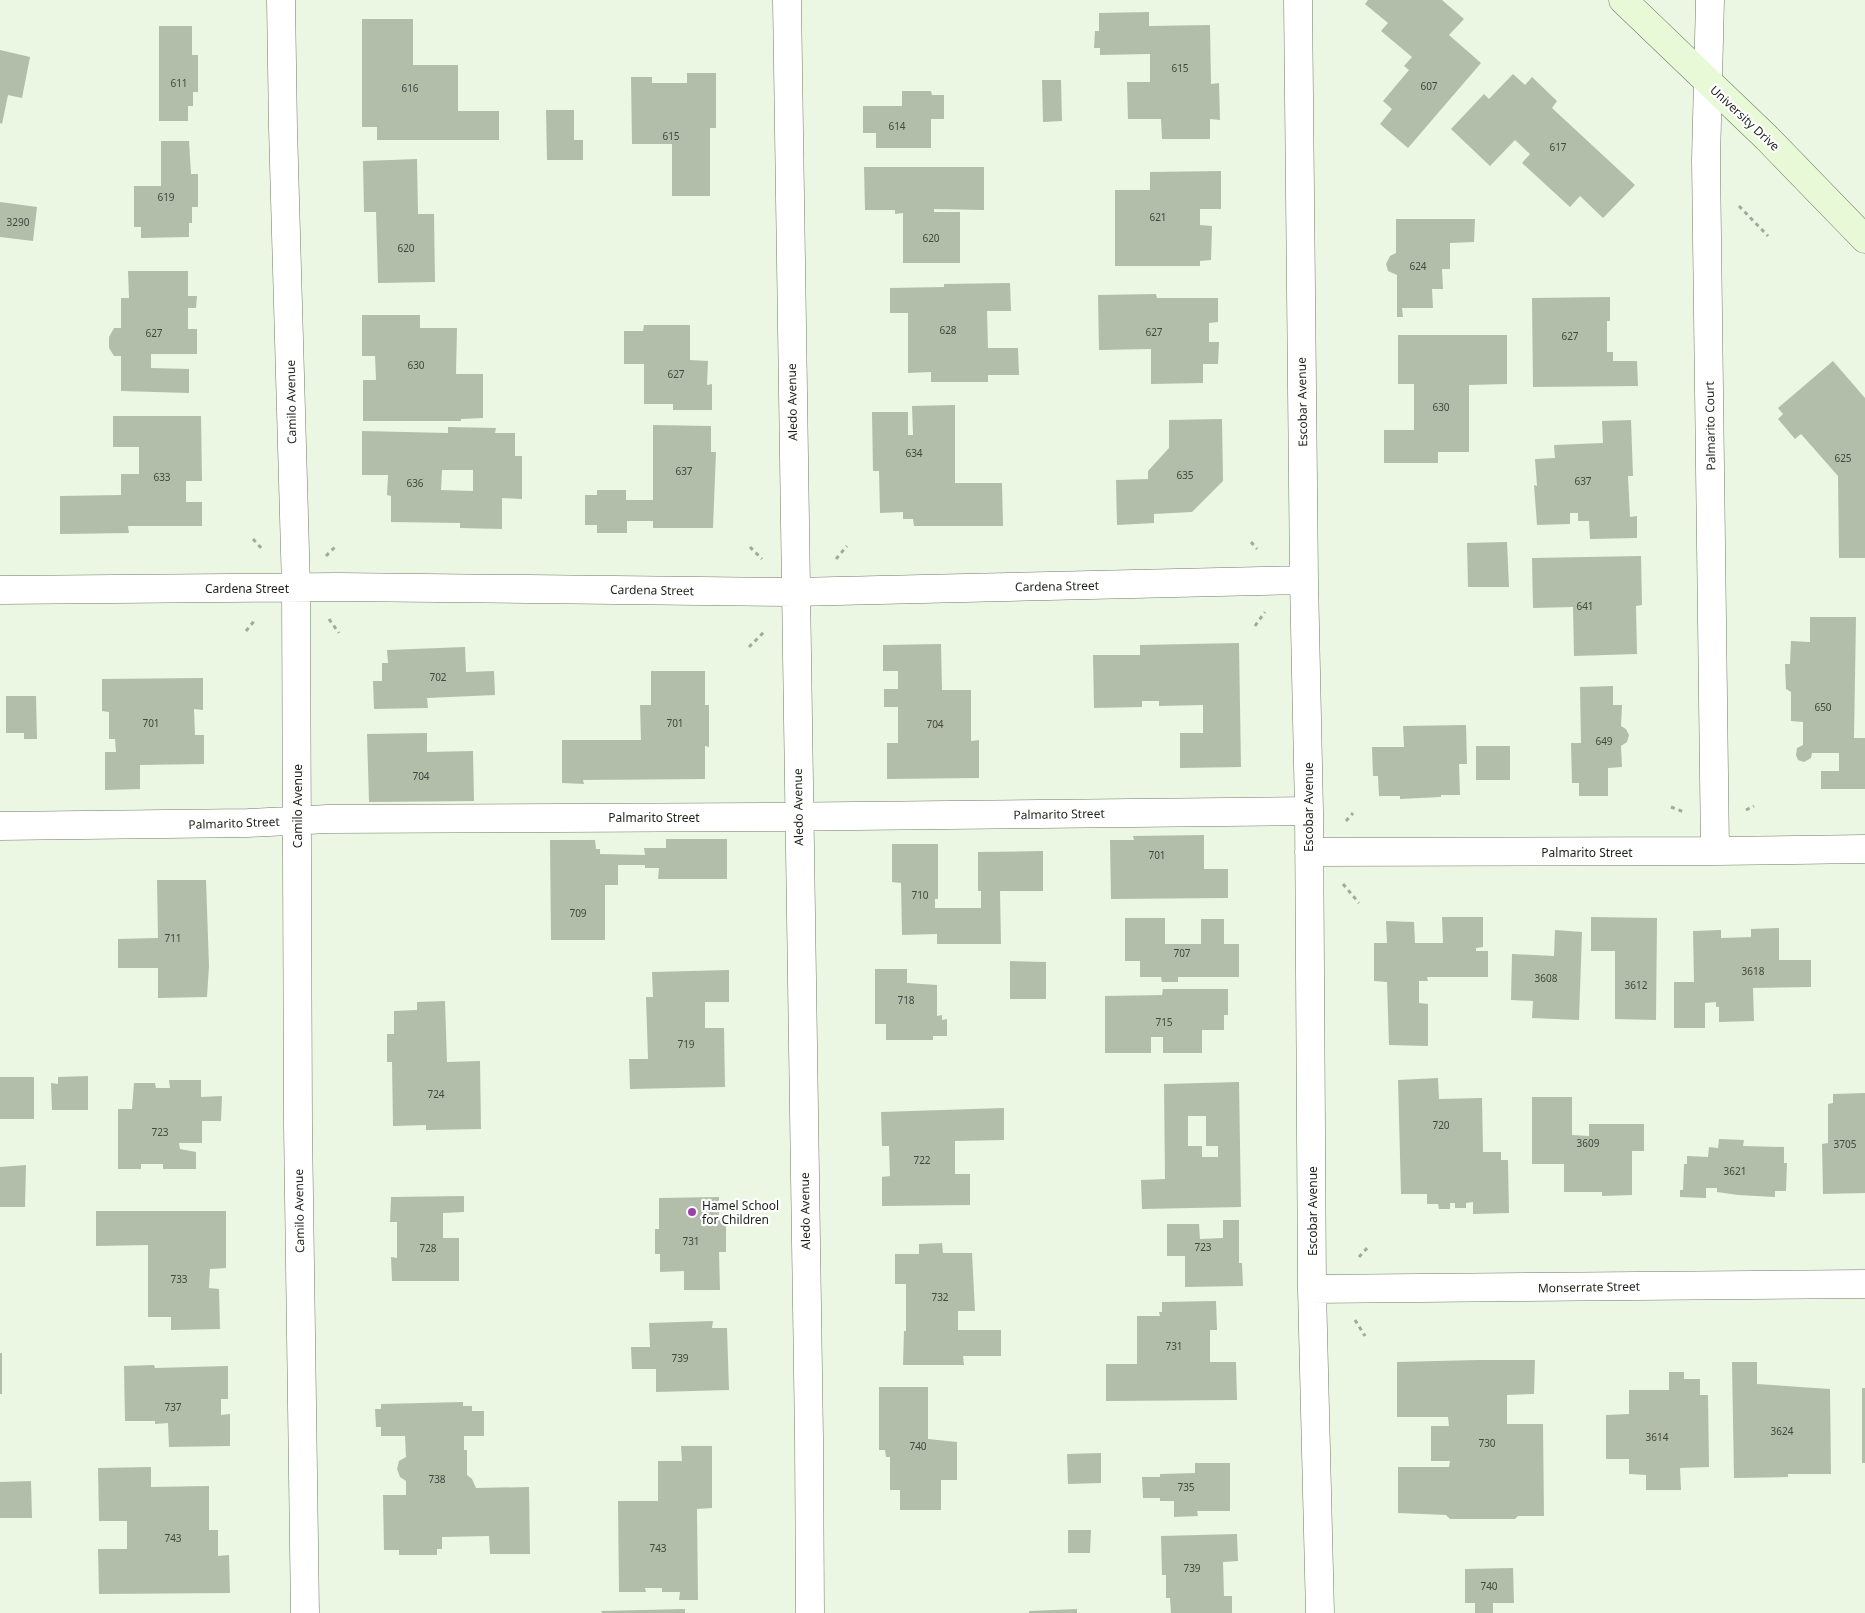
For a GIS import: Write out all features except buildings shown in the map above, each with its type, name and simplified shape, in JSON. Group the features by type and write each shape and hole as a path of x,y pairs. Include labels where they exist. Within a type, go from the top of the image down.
{"street":[{"name":"Camilo Avenue","path":"281,0 296,587 298,1116 305,1613"},
{"name":"Aledo Avenue","path":"787,0 798,816 809,1417 810,1613"},
{"name":"Escobar Avenue","path":"1298,0 1304,580 1309,810 1312,1289 1320,1613"},
{"name":"University Drive","path":"1623,0 1767,138 1865,239"},
{"name":"Palmarito Court","path":"1710,0 1706,160 1715,852"},
{"name":"Cardena Street","path":"0,590 296,587 795,592 1304,580"},
{"name":"Palmarito Street","path":"0,826 248,824 297,820 1309,810"},
{"name":"Palmarito Street","path":"1308,852 1715,852 1865,849"},
{"name":"Monserrate Street","path":"1312,1289 1865,1284"}],"path":[{"path":"1735,202 1768,236"},
{"path":"253,539 268,556"},
{"path":"322,560 337,545"},
{"path":"835,560 847,546"},
{"path":"750,547 765,563"},
{"path":"1254,626 1268,608"},
{"path":"323,612 339,633"},
{"path":"749,648 765,631"},
{"path":"1671,806 1688,813"},
{"path":"1343,884 1359,903"},
{"path":"1350,1312 1365,1336"}],"place":[{"name":"Hamel School for Children","path":"692,1212"}]}
